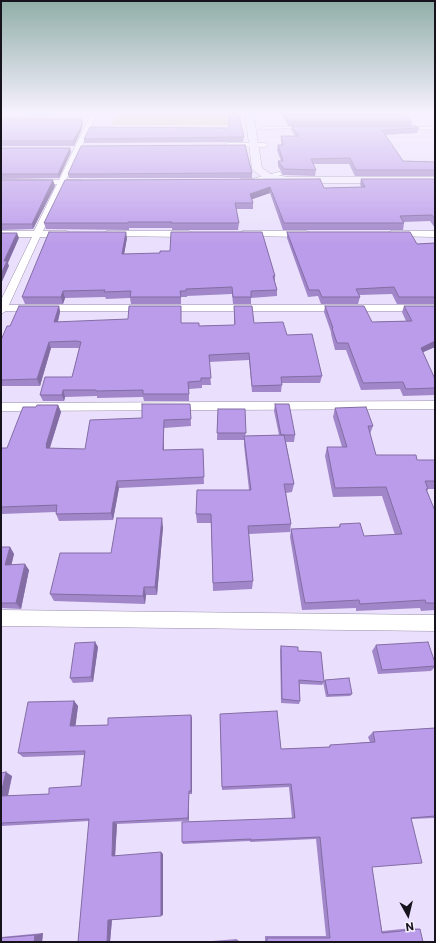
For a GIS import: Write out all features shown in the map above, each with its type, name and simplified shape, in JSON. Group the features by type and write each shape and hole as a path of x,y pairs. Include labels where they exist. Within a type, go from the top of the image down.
{"street":[{"path":"74,156 1,309 435,308"},
{"path":"255,156 257,169 268,177 288,180 435,180"},
{"path":"266,156 269,169 279,174 299,176 435,175"},
{"path":"228,181 252,181 279,174"},
{"path":"1,182 86,182"},
{"path":"1,234 78,234"},
{"path":"102,234 197,234"},
{"path":"236,234 316,234"},
{"path":"379,234 435,234"},
{"path":"1,407 435,405"},
{"path":"1,618 435,623"}],"building":[{"path":"1,156 66,156 58,174 1,174"},
{"path":"76,156 248,156 252,173 68,174"},
{"path":"281,156 400,156 403,161 435,162 435,170 356,170 350,158 311,159 316,170 284,169 278,161 283,161"},
{"path":"320,179 324,188 365,187 361,179 435,179 435,219 432,215 400,216 404,223 284,223 270,187 250,194 253,203 235,203 239,223 44,223 65,180"},
{"path":"1,180 53,180 32,224 1,224"},
{"path":"49,232 126,232 122,254 160,253 160,251 170,251 171,232 262,232 275,276 273,276 277,290 251,291 251,297 233,297 232,287 186,289 186,291 180,291 181,297 130,297 131,291 104,292 105,290 63,291 61,297 22,297"},
{"path":"287,232 410,232 417,244 435,243 435,297 399,297 394,287 356,289 360,297 322,297 319,290 309,290"},
{"path":"1,233 17,233 4,261 7,261 1,274"},
{"path":"19,306 59,306 54,322 128,319 129,306 181,306 181,323 199,323 199,326 234,325 234,306 252,306 254,323 283,322 287,335 312,334 322,376 281,377 282,385 252,386 249,353 209,355 211,378 201,378 201,381 188,382 189,394 143,394 143,390 63,390 62,395 40,395 45,377 72,377 81,342 49,342 37,379 1,380 1,340 7,326 10,326"},
{"path":"325,306 364,306 372,322 412,321 404,306 435,306 435,341 421,348 435,379 435,388 406,389 403,382 363,383 348,343 337,343"},
{"path":"142,404 190,404 191,419 164,420 163,450 203,449 204,477 117,481 111,513 56,514 57,505 1,507 1,448 7,448 23,407 58,405 46,448 85,449 90,420 142,418"},
{"path":"275,404 289,404 295,435 281,435"},
{"path":"366,407 373,426 368,426 376,455 416,455 417,460 435,460 435,481 425,481 428,489 426,489 435,511 435,603 426,603 425,600 360,604 359,600 305,603 291,529 340,527 340,524 360,523 364,536 402,534 386,487 335,488 327,447 347,447 335,408"},
{"path":"218,409 245,409 246,433 217,433"},
{"path":"284,435 294,484 284,484 291,524 248,526 253,581 213,583 211,514 196,514 197,490 251,490 244,436"},
{"path":"117,518 162,518 155,587 144,587 143,596 50,594 60,553 111,553"},
{"path":"1,547 10,547 5,565 25,564 16,603 1,603"},
{"path":"95,642 91,677 70,678 75,643"},
{"path":"428,642 435,666 382,670 376,645"},
{"path":"281,646 298,647 298,651 321,652 324,682 299,680 300,701 282,699"},
{"path":"349,678 352,694 328,695 325,680"},
{"path":"74,701 70,726 108,725 108,718 191,715 191,791 189,791 188,818 113,822 112,856 161,852 161,916 108,920 107,942 78,942 89,819 1,823 1,796 49,794 49,788 81,786 85,751 18,753 28,702"},
{"path":"277,711 281,749 330,747 330,745 375,742 373,732 435,728 435,816 411,818 422,863 372,867 382,933 420,929 423,942 267,942 267,938 330,938 320,837 182,842 182,822 295,818 291,784 222,787 220,714"},
{"path":"6,772 1,794 1,773"},
{"path":"35,935 34,942 1,942 1,938"}]}
